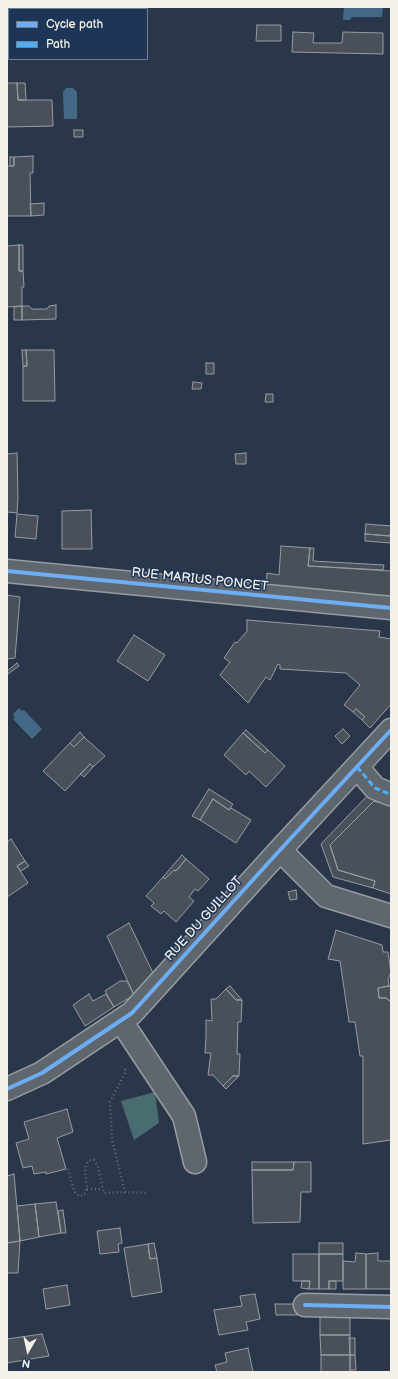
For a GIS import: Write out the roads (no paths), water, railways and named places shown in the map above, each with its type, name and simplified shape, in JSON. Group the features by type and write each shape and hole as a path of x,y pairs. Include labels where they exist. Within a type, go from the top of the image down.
{"street":[{"name":"RUE MARIUS PONCET","path":"7,571 391,608"},
{"name":"RUE DU GUILLOT","path":"7,1089 42,1073 125,1028 132,1013 391,730"},
{"path":"357,767 375,788 390,794"},
{"path":"280,850 326,896 391,916"},
{"path":"125,1028 184,1116 195,1162"},
{"path":"305,1305 391,1307"}],"water":[{"path":"344,7 383,7 382,17 352,17 350,20 343,20"},
{"path":"66,88 73,88 77,92 77,119 64,119 63,92"},
{"path":"19,708 22,711 24,710 42,729 32,739 13,719 15,717 13,714"}]}
